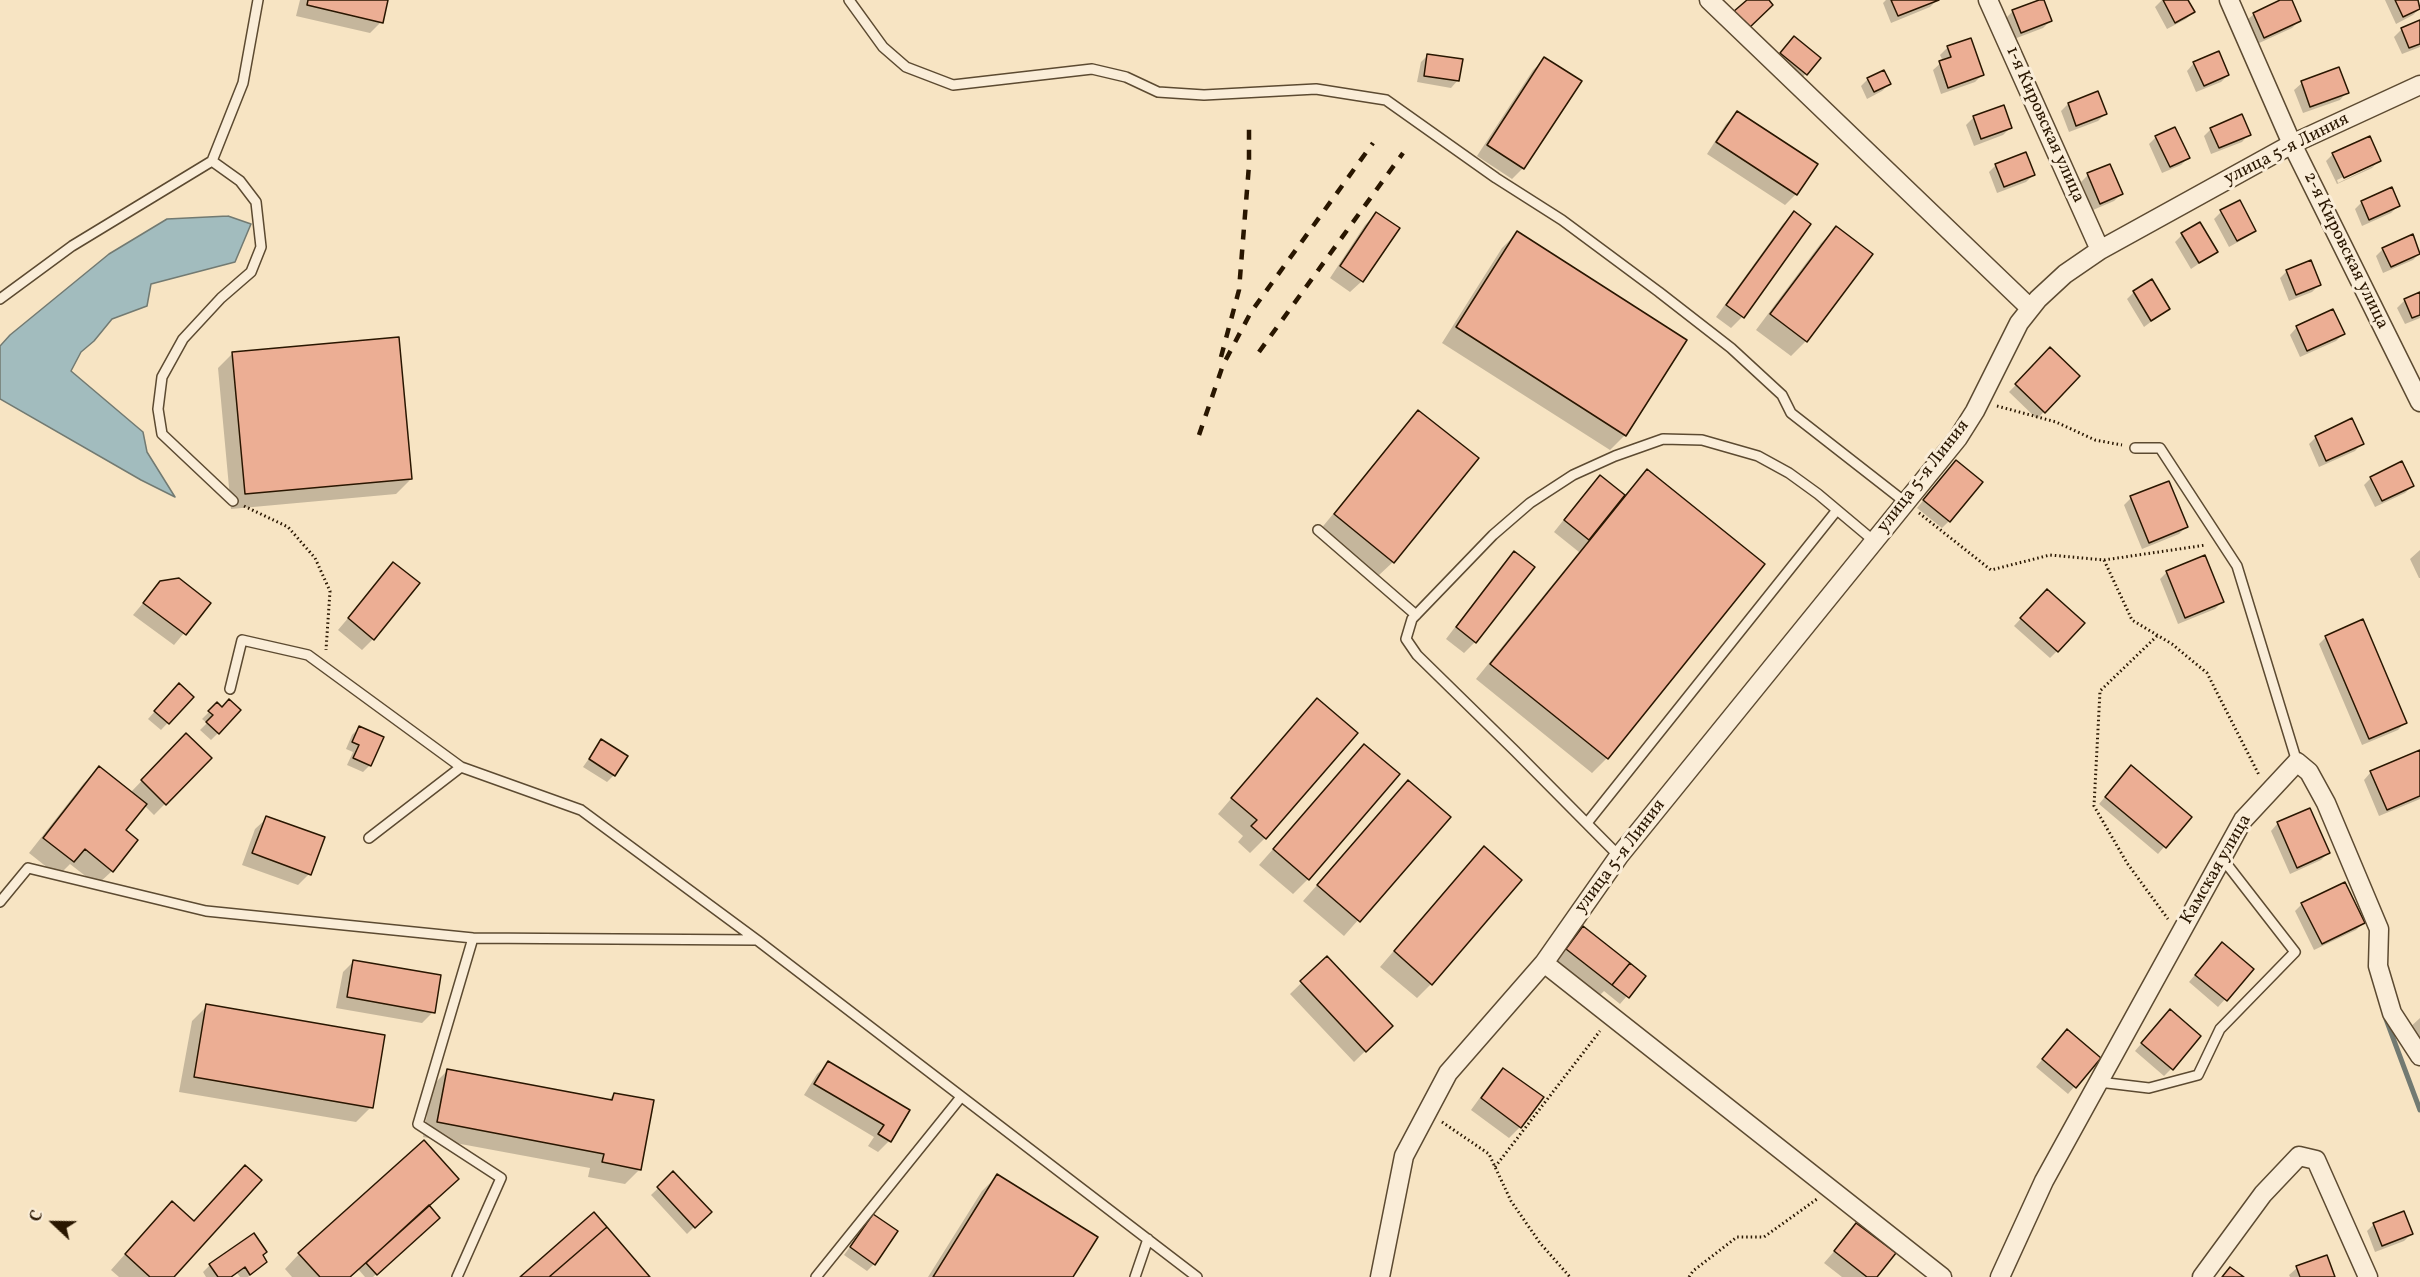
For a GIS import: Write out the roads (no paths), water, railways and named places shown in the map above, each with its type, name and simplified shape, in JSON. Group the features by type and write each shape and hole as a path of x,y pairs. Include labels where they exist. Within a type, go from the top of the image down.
{"street":[{"path":"1709,0 2030,308"},
{"name":"1-я Кировская улица","path":"1988,0 2100,250"},
{"name":"2-я Кировская улица","path":"2229,0 2292,144 2420,402"},
{"name":"улица 5-я Линия","path":"1380,1277 1404,1156 1448,1073 1544,963 1618,856 1958,438 1980,401 2019,323 2030,308 2065,274 2100,250 2292,144 2420,85"},
{"path":"2296,762 2309,772 2326,803 2353,866 2379,928 2378,966 2392,1013 2420,1056"},
{"name":"Камская улица","path":"2000,1277 2044,1181 2243,820 2296,762"},
{"path":"1544,963 1942,1277"},
{"path":"2202,1277 2264,1194 2299,1156 2316,1160 2368,1277"}],"lane":[{"path":"0,299 72,246 212,161 243,83 258,0"},
{"path":"850,1 883,47 906,67 953,85 1092,69 1126,77 1158,92 1204,95 1316,89 1386,100 1496,178 1562,220 1659,292 1731,348 1782,395 1791,413 1905,502"},
{"path":"212,161 240,182 256,202 261,247 251,272 221,298 183,339 162,377 158,409 162,434 233,501"},
{"path":"1618,856 1409,647 1406,639 1408,627 1416,615 1493,535 1530,503 1573,476 1615,456 1663,439 1702,440 1758,456 1789,473 1874,541"},
{"path":"2135,448 2160,448 2237,566 2296,762"},
{"path":"1587,823 1838,510"},
{"path":"1318,530 1416,615"},
{"path":"230,689 242,640 308,655 461,767 581,810 757,940 1197,1277"},
{"path":"369,838 461,767"},
{"path":"2098,1082 2149,1088 2198,1075 2220,1029 2295,952 2222,858"},
{"path":"0,902 27,868 206,911 473,938 757,940"},
{"path":"457,1277 501,1178 418,1124 473,938"},
{"path":"816,1277 962,1097"},
{"path":"1135,1277 1148,1239"}],"water":[{"path":"228,216 251,224 235,262 151,284 147,306 112,319 94,341 81,352 71,371 143,432 147,452 175,497 0,399 0,346 10,335 109,254 167,219"}],"waterway":[{"path":"2386,1019 2420,1110"}],"railway":[{"path":"1221,357 1239,290 1249,165 1249,129"},
{"path":"1199,435 1223,365 1251,312 1373,143"},
{"path":"1259,352 1403,153"}]}
